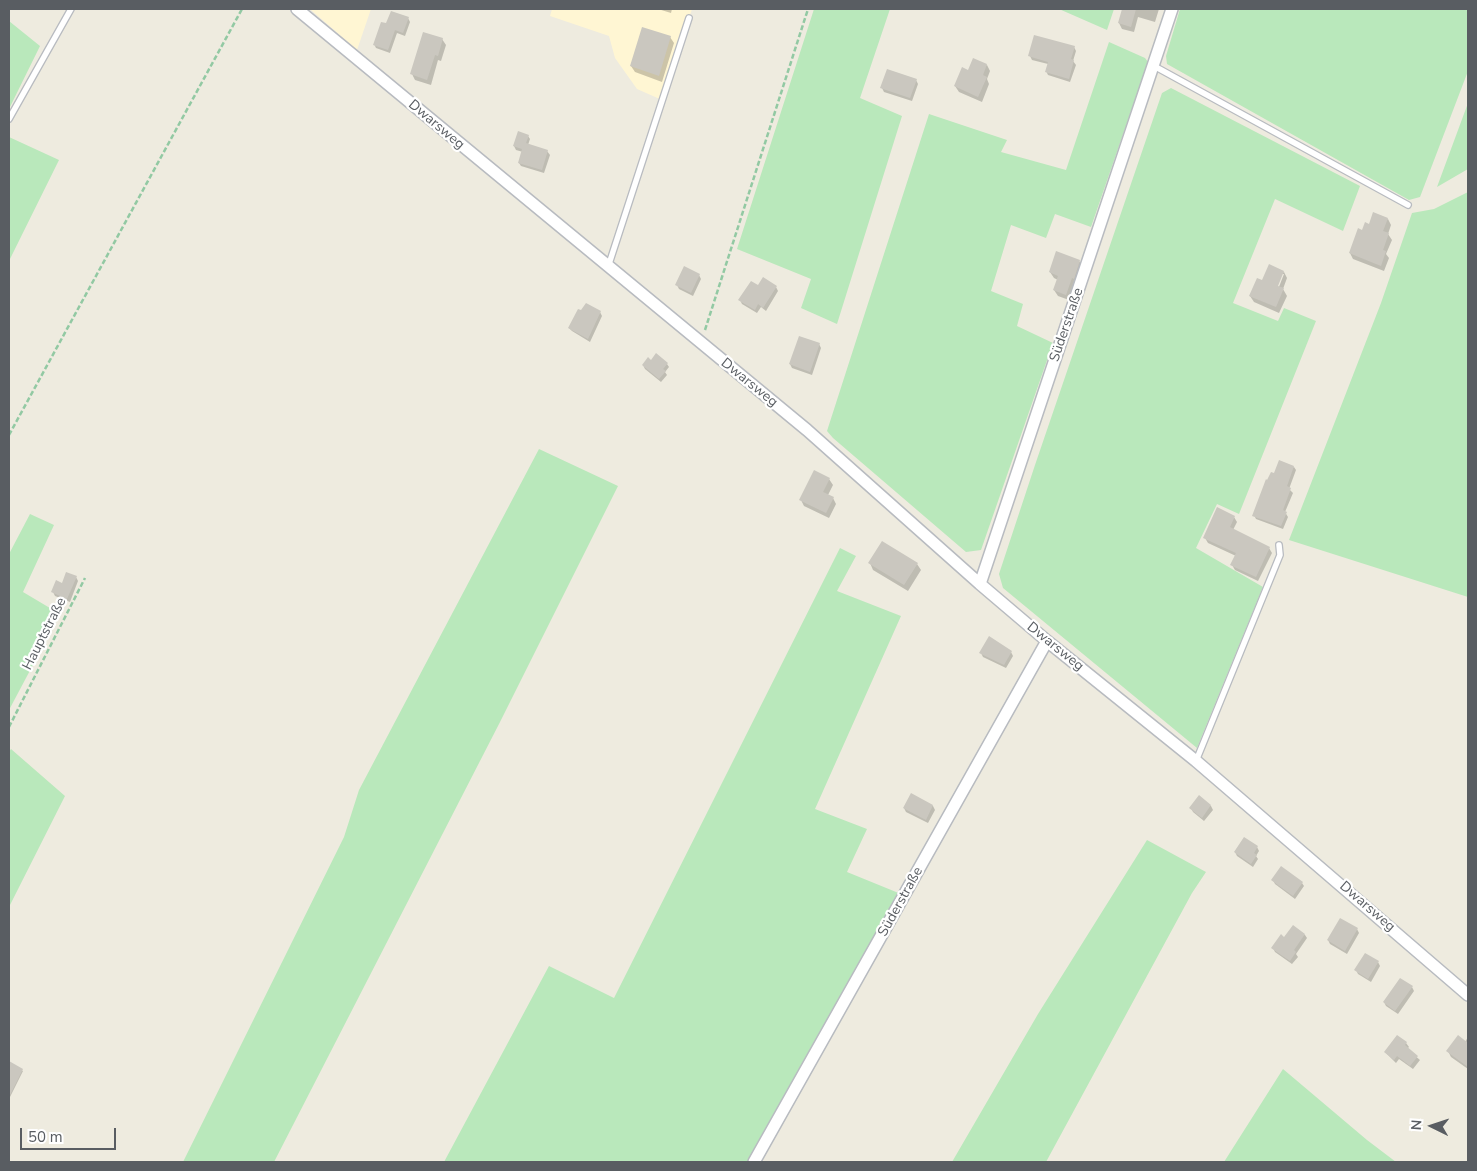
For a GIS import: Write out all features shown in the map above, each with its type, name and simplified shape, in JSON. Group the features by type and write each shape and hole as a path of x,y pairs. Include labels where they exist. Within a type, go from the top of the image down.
{"street":[{"name":"Dwarsweg","path":"297,9 807,430 980,584 1047,641 1196,761 1468,995"},
{"name":"Süderstraße","path":"980,584 1172,9"},
{"name":"Süderstraße","path":"754,1162 1047,641"}],"lane":[{"path":"9,119 71,9"},
{"path":"608,267 689,18"},
{"path":"1154,66 1408,205"},
{"path":"1196,761 1280,555 1279,546"}],"path":[{"path":"9,436 242,9"},
{"path":"701,344 808,9"},
{"name":"Hauptstraße","path":"9,727 85,578"}],"shaded area":[{"path":"310,9 371,9 357,50"},
{"path":"552,9 692,9 662,100 637,89 615,58 609,36 550,16"}],"green space":[{"path":"814,9 890,9 860,98 902,116 837,324 801,308 811,279 737,249"},
{"path":"1059,9 1114,9 1107,30"},
{"path":"1180,9 1468,9 1468,71 1420,197 1409,200 1167,64 1166,56"},
{"path":"9,21 40,46 9,109"},
{"path":"1109,42 1145,58 1148,62 1091,227 1055,214 1046,238 1011,225 991,291 1023,304 1017,326 1053,343 981,550 966,552 827,431 929,114 1007,140 1001,152 1066,170"},
{"path":"1171,88 1360,186 1343,231 1275,199 1233,303 1278,321 1284,308 1316,321 1239,514 1217,504 1196,548 1263,587 1197,748 1003,588 999,574 1162,93"},
{"path":"1468,103 1468,169 1437,187"},
{"path":"9,137 59,160 9,261"},
{"path":"1468,192 1468,597 1289,540 1381,303 1412,213 1434,209"},
{"path":"539,449 618,486 499,724 274,1162 183,1162 344,837 359,790"},
{"path":"30,514 54,525 23,592 60,614 9,710 9,554"},
{"path":"840,548 856,556 837,591 901,616 815,809 867,829 847,872 901,894 750,1162 444,1162 549,966 614,998"},
{"path":"11,749 65,796 9,907 9,752"},
{"path":"1147,840 1206,872 1192,893 1046,1162 952,1162 1038,1014"},
{"path":"1283,1069 1367,1140 1396,1162 1224,1162"}],"building":[{"path":"1122,9 1136,9 1131,27 1118,23"},
{"path":"391,11 409,17 403,33 395,30 388,50 373,45 381,22 386,23"},
{"path":"642,27 671,36 659,76 630,66"},
{"path":"423,32 443,38 438,56 435,55 427,80 410,74"},
{"path":"1034,35 1075,46 1071,59 1074,60 1069,79 1045,72 1048,62 1028,56"},
{"path":"973,58 987,64 983,75 987,77 978,97 954,86 962,67 968,70"},
{"path":"887,69 917,79 910,98 880,88"},
{"path":"518,131 529,135 526,143 548,150 542,170 518,163 522,149 513,146"},
{"path":"1373,212 1388,218 1383,231 1389,233 1383,250 1386,251 1381,266 1349,253 1358,228 1362,230 1365,222 1369,224"},
{"path":"1056,251 1080,260 1066,295 1053,290 1058,276 1049,272"},
{"path":"1269,264 1284,271 1278,286 1284,288 1276,307 1249,296 1257,278 1262,280"},
{"path":"684,266 700,274 691,293 675,285"},
{"path":"763,277 777,286 763,308 758,304 755,310 738,300 751,281 758,285"},
{"path":"586,303 601,311 588,339 568,328 578,309 581,310"},
{"path":"799,336 820,343 810,372 789,364"},
{"path":"656,353 668,363 663,369 666,371 659,379 642,365 648,357 651,360"},
{"path":"1279,460 1294,466 1287,486 1291,488 1283,510 1287,512 1281,526 1252,516 1266,479 1271,472 1274,473"},
{"path":"814,470 830,478 823,492 834,497 826,513 799,500"},
{"path":"1217,507 1235,516 1230,527 1270,547 1256,577 1230,565 1236,553 1203,538"},
{"path":"882,541 918,563 904,585 868,563"},
{"path":"66,572 77,576 67,599 51,592 56,580 62,583"},
{"path":"989,636 1012,651 1004,665 979,653"},
{"path":"911,793 933,805 926,820 903,808"},
{"path":"1199,795 1211,805 1202,818 1189,808"},
{"path":"1244,837 1258,846 1254,853 1257,855 1251,864 1234,852"},
{"path":"1281,866 1303,882 1293,896 1271,880"},
{"path":"1340,918 1358,928 1345,951 1327,940"},
{"path":"1293,925 1305,934 1294,950 1296,952 1290,961 1271,948 1281,934 1284,937"},
{"path":"1365,953 1379,961 1368,979 1354,970"},
{"path":"1400,978 1413,986 1395,1011 1383,1002"},
{"path":"1397,1035 1407,1042 1405,1045 1418,1056 1410,1066 1397,1056 1394,1060 1384,1052"},
{"path":"1458,1035 1468,1043 1468,1067 1446,1051"},
{"path":"9,1061 23,1069 9,1097"}]}
